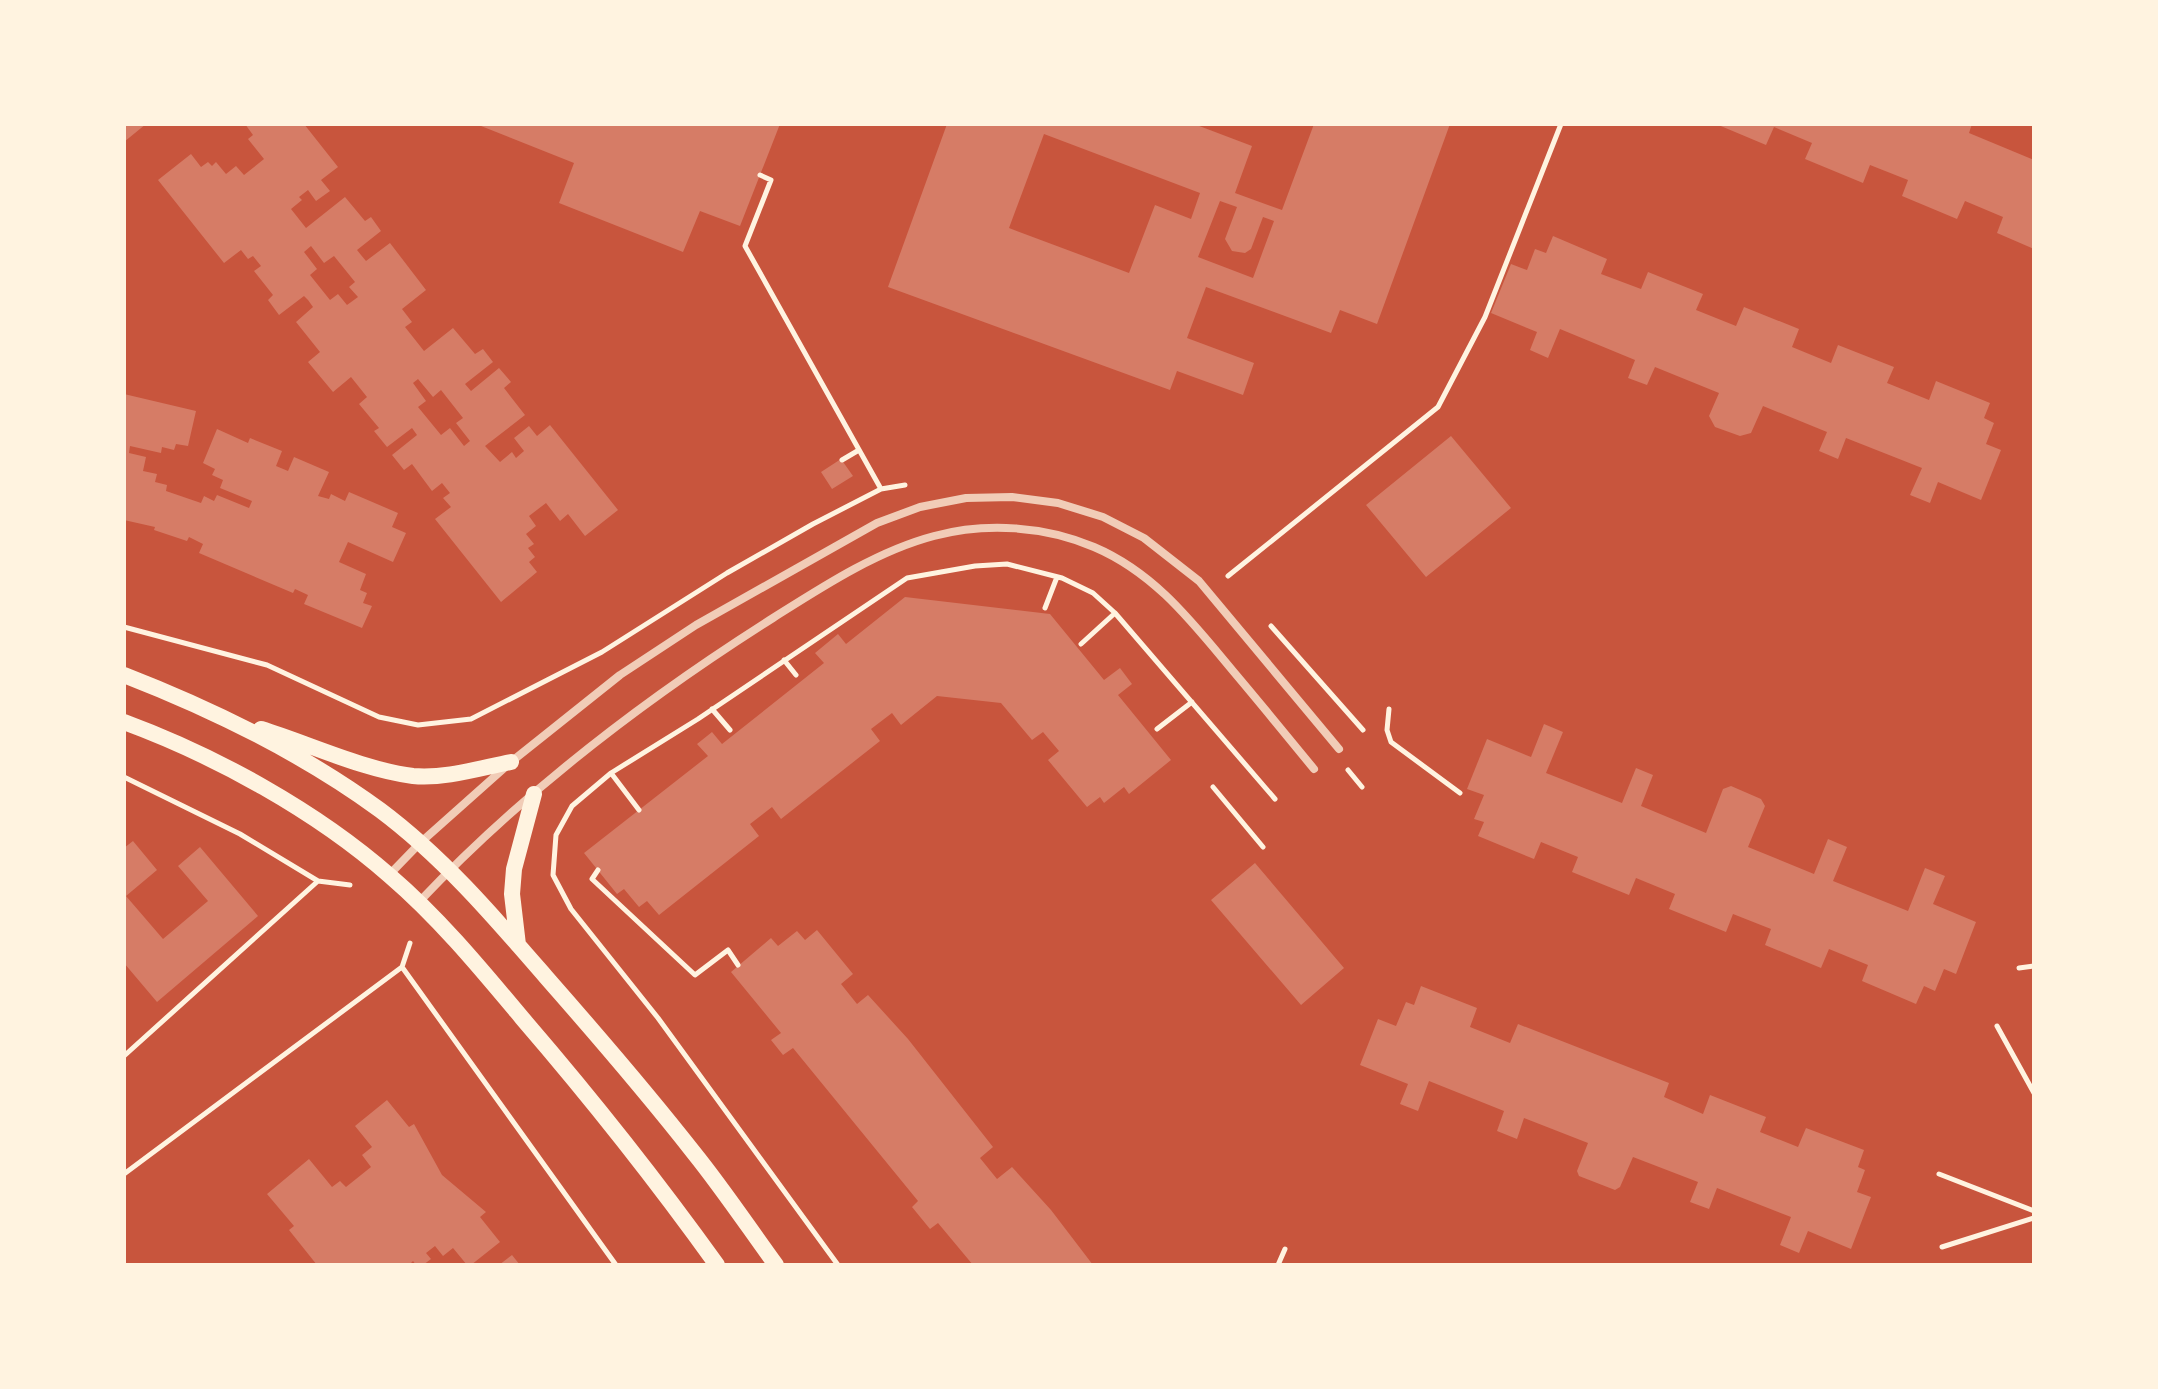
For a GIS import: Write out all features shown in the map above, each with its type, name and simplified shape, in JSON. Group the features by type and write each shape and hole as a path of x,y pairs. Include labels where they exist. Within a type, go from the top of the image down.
{"main road":[{"path":"124,675 218,714 380,769 416,776 456,773 511,762"},
{"path":"218,714 334,780 380,811 449,870 518,945 696,1154 776,1265"},
{"path":"124,722 194,751 315,820 389,875 419,902 556,1058 657,1181 717,1265"},
{"path":"518,945 512,894 514,869 534,794"}],"street":[{"path":"389,875 420,843 511,762 620,675 696,625 831,546 898,514 966,498 1012,497 1058,503 1103,517 1139,535 1173,558 1199,581 1339,749"},
{"path":"419,902 449,870 534,794 643,705 796,603 851,572 912,543 951,532 991,528 1033,530 1074,540 1112,556 1147,578 1179,606 1314,769"}],"path":[{"path":"1228,576 1438,407 1485,317 1561,124"},
{"path":"760,175 771,180 745,246 881,489"},
{"path":"842,460 859,450"},
{"path":"838,1265 658,1018 571,909 553,875 556,835 572,806 611,773 907,578 975,566 1007,564 1057,577 1093,593 1115,613 1275,799"},
{"path":"1045,608 1057,577"},
{"path":"1081,644 1115,613"},
{"path":"784,660 796,675"},
{"path":"1157,729 1192,702"},
{"path":"712,709 730,730"},
{"path":"1389,709 1387,730 1391,742 1460,793"},
{"path":"1346,768 1362,787"},
{"path":"611,773 639,810"},
{"path":"124,777 240,834 318,881 350,885"},
{"path":"1213,787 1263,847"},
{"path":"598,870 592,879 695,975 728,950 738,965"},
{"path":"124,1056 318,881"},
{"path":"124,1174 402,967 410,943"},
{"path":"2019,968 2034,966"},
{"path":"402,967 616,1265"},
{"path":"1997,1026 2034,1093"},
{"path":"1939,1174 2034,1211"},
{"path":"1942,1247 2034,1218"},
{"path":"1278,1265 1285,1249"}],"building":[{"path":"124,124 146,124 124,142"},
{"path":"245,124 304,124 338,167 321,180 330,191 316,201 308,190 291,209 306,228 345,197 365,221 371,217 381,231 357,250 366,261 390,243 426,290 402,309 412,322 405,327 424,351 453,328 475,354 483,349 493,362 465,384 471,391 499,368 511,382 504,388 525,415 485,446 500,462 512,452 516,458 524,451 514,438 529,426 537,436 550,425 618,510 585,536 568,514 560,521 546,503 529,516 536,526 526,534 534,544 528,548 535,557 529,562 537,572 501,602 435,519 451,507 443,498 450,493 442,483 432,491 412,464 404,470 392,455 417,435 412,428 387,447 374,431 379,428 359,404 367,397 351,377 333,392 308,362 320,352 296,322 313,307 308,300 304,296 279,315 268,300 273,295 254,271 261,266 253,256 248,259 241,250 224,263 158,180 191,154 201,167 208,162 212,166 216,162 226,174 236,166 244,175 264,159 248,139 253,135","holes":["311,246 324,263 334,256 355,282 349,287 358,297 347,305 338,294 330,300 310,275 317,269 304,252","418,379 433,397 441,390 463,418 456,423 470,441 464,446 450,428 441,435 418,407 426,401 413,383"]},
{"path":"476,124 780,124 740,226 700,211 683,252 559,203 574,163"},
{"path":"947,124 1194,124 1252,146 1235,193 1282,210 1314,124 1450,124 1377,324 1340,310 1331,333 1206,287 1187,338 1254,363 1243,395 1177,371 1170,390 888,287","holes":["1044,134 1200,193 1191,219 1155,205 1129,273 1009,228","1220,201 1237,207 1225,239 1232,251 1245,253 1251,249 1263,217 1274,221 1253,278 1198,257"]},
{"path":"1716,124 1972,124 1969,133 2034,160 2034,249 1997,233 2003,217 1965,201 1957,219 1902,196 1908,180 1870,165 1863,183 1805,159 1812,143 1774,127 1766,145"},
{"path":"1553,236 1607,259 1601,274 1641,289 1648,272 1703,294 1696,310 1736,326 1744,307 1799,329 1792,347 1831,363 1838,345 1894,367 1887,383 1929,400 1936,381 1990,403 1984,418 1994,423 1986,444 2001,450 1981,500 1938,482 1930,503 1910,495 1922,468 1846,438 1838,459 1819,451 1827,432 1763,406 1751,433 1740,436 1715,427 1709,416 1719,393 1655,367 1647,385 1628,378 1635,360 1560,329 1548,358 1530,350 1537,332 1491,313 1511,264 1527,270 1535,249 1546,253"},
{"path":"124,394 196,411 188,446 176,444 174,450 162,447 161,453 130,446 129,453 146,457 143,471 157,474 155,482 167,485 166,491 201,503 204,496 214,501 217,495 249,508 252,501 220,488 223,480 212,475 215,469 203,463 217,429 248,443 250,438 282,451 276,466 288,471 294,457 329,472 318,496 329,499 331,494 345,501 349,492 398,513 392,527 406,533 393,562 348,542 339,562 366,574 360,590 367,593 363,603 372,606 362,628 304,604 308,595 295,589 293,593 199,553 203,544 189,537 187,541 154,530 155,527 124,520"},
{"path":"1451,436 1511,508 1426,577 1366,505"},
{"path":"841,459 853,476 832,489 821,472"},
{"path":"905,597 1050,614 1104,680 1120,668 1132,684 1118,695 1171,760 1129,794 1124,787 1104,803 1100,797 1087,807 1048,760 1059,751 1043,732 1032,740 1001,703 937,696 901,725 892,713 871,729 880,741 781,819 772,807 750,824 759,836 659,915 647,901 639,907 624,889 617,894 584,853 708,756 697,744 712,732 722,744 824,663 815,653 838,634 846,644"},
{"path":"1544,724 1563,732 1546,773 1622,803 1636,768 1653,775 1641,806 1706,833 1723,789 1731,786 1761,799 1765,806 1748,847 1814,874 1828,839 1847,847 1833,881 1908,911 1925,868 1945,876 1933,904 1976,922 1956,974 1944,969 1935,991 1924,986 1916,1004 1862,981 1868,965 1829,949 1821,968 1765,945 1771,929 1733,914 1726,932 1669,909 1675,894 1636,878 1629,895 1572,872 1578,857 1541,842 1534,859 1478,836 1484,822 1474,819 1484,795 1467,789 1487,739 1531,757"},
{"path":"133,841 157,870 126,896 163,939 208,901 178,866 200,847 258,916 157,1002 124,963 124,848"},
{"path":"1255,863 1344,968 1301,1005 1211,900"},
{"path":"817,930 853,974 841,984 857,1004 868,995 908,1039 993,1147 980,1158 997,1179 1012,1167 1051,1210 1093,1265 973,1265 938,1223 930,1229 912,1207 918,1201 793,1048 783,1055 771,1040 781,1033 731,972 771,938 778,946 797,931 805,940"},
{"path":"1421,986 1477,1008 1470,1027 1510,1043 1518,1024 1669,1083 1664,1097 1703,1114 1710,1095 1766,1117 1760,1132 1798,1147 1806,1128 1864,1150 1858,1167 1865,1170 1857,1192 1871,1197 1851,1249 1808,1231 1799,1253 1780,1245 1791,1217 1717,1188 1709,1209 1690,1202 1698,1182 1633,1157 1620,1187 1615,1190 1579,1176 1577,1171 1588,1143 1524,1118 1517,1139 1497,1131 1504,1111 1429,1081 1418,1111 1400,1104 1408,1084 1360,1065 1378,1019 1396,1026 1406,1002 1414,1005"},
{"path":"387,1100 409,1127 414,1124 442,1175 486,1212 480,1217 500,1242 471,1265 467,1265 453,1248 443,1256 435,1246 426,1253 431,1259 423,1265 416,1265 413,1261 409,1265 317,1265 289,1230 294,1226 267,1194 309,1159 332,1187 340,1181 346,1187 371,1167 362,1155 372,1147 355,1126"},
{"path":"512,1255 520,1265 499,1265"}]}
